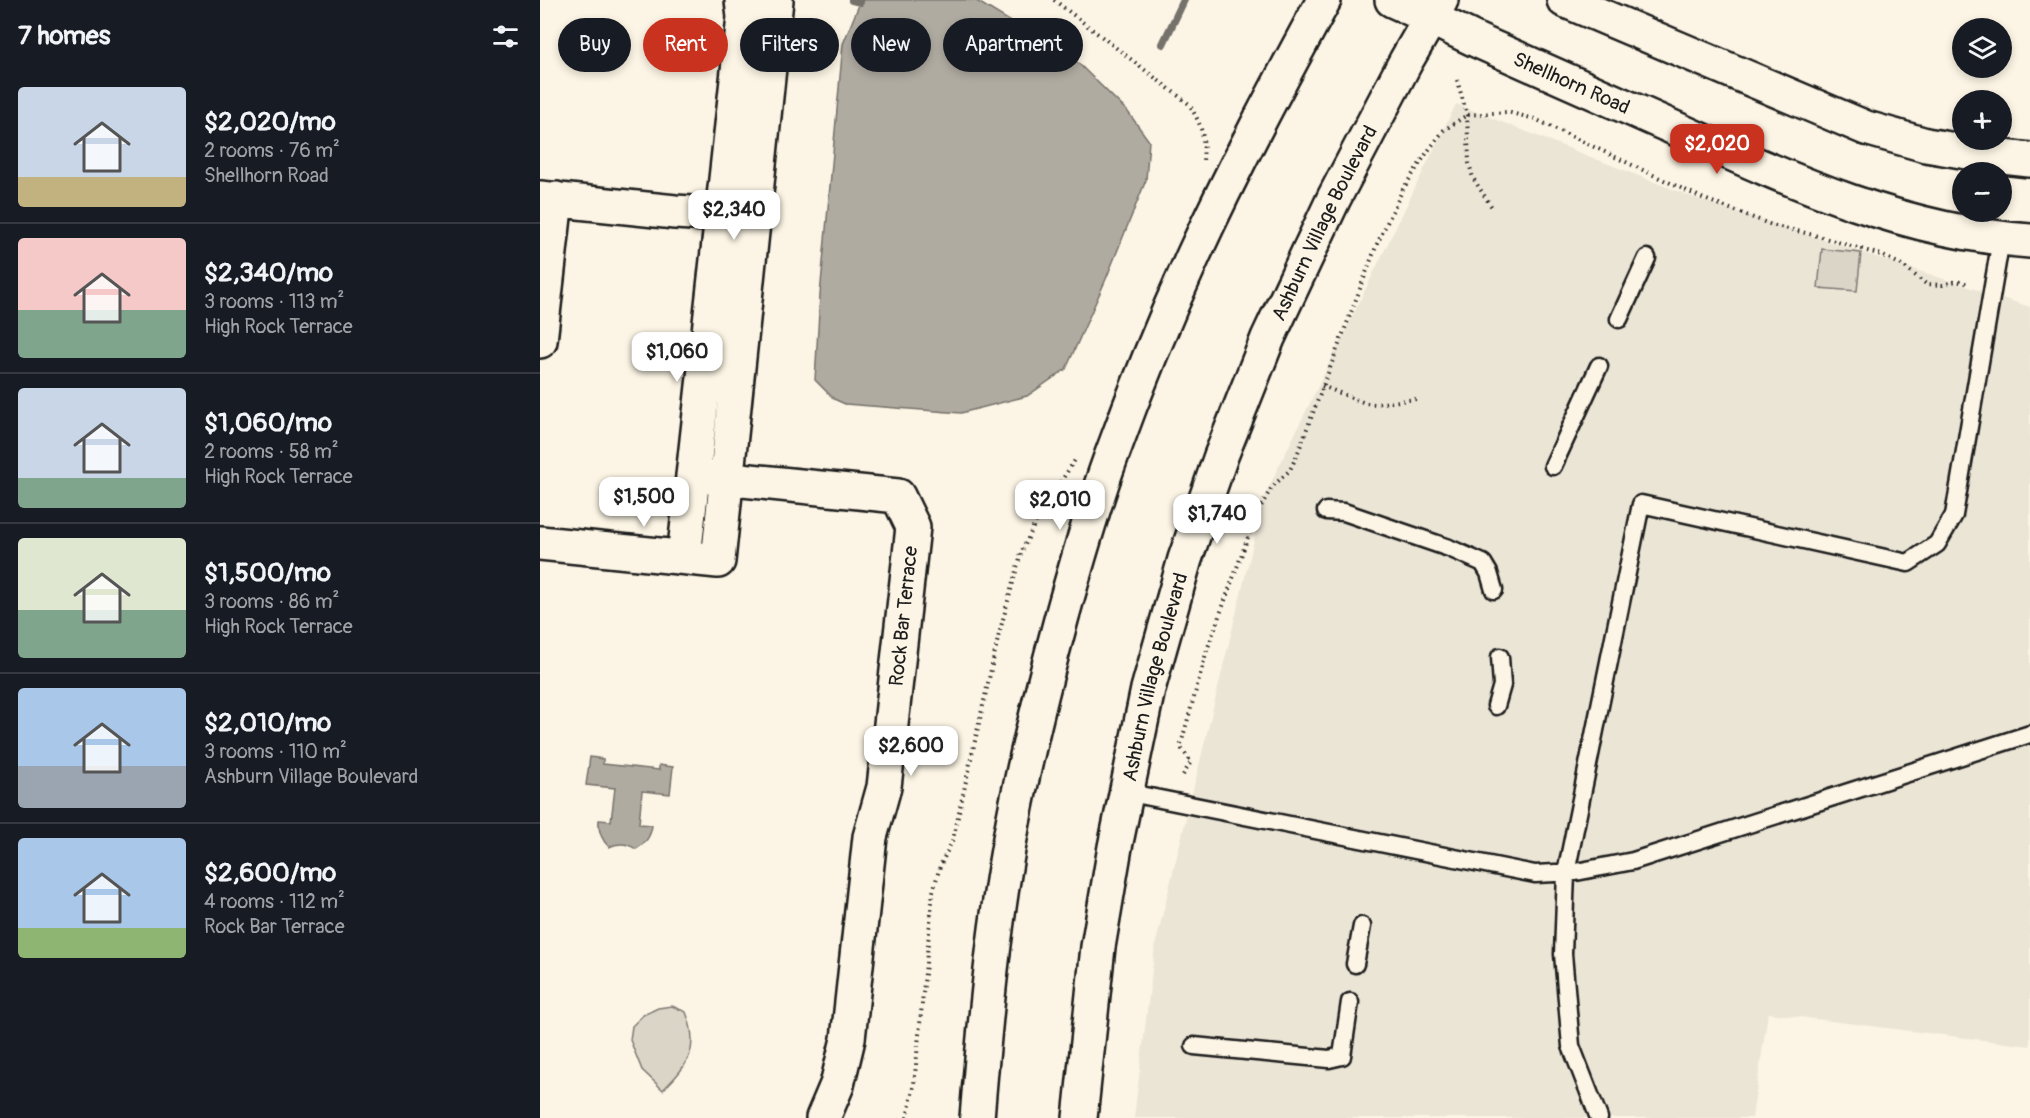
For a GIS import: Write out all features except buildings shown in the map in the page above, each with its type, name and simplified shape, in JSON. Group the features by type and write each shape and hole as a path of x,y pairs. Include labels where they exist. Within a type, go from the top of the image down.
{"main road":[{"path":"540,543 718,561 726,478 744,17 742,0"},
{"path":"684,557 693,475 776,0"},
{"path":"977,1118 984,1026 998,915 1020,784 1049,664 1079,556 1110,459 1161,329 1195,252 1248,143 1324,0"},
{"name":"Shellhorn Road","path":"1392,0 1436,9 1508,54 1798,182 1882,213 1952,230 2015,240"},
{"path":"1564,0 1866,128 1926,145 2030,160"},
{"name":"Ashburn Village Boulevard","path":"1080,1118 1098,947 1125,792 1148,689 1185,559 1221,456 1260,359 1334,198 1436,9"},
{"path":"540,341 548,198 675,212 737,216"},
{"name":"Rock Bar Terrace","path":"693,475 898,496 913,527 884,787 870,837 848,1039 837,1085 823,1118"}],"lane":[{"path":"1599,1118 1571,1046 1563,954 1566,873 1641,504 1908,563 1937,544 1954,515 1992,288 2015,240"},
{"path":"1619,319 1647,258"},
{"path":"1553,466 1599,366"},
{"path":"1326,511 1344,512 1449,548 1483,563 1494,590"},
{"path":"1496,706 1502,685 1500,657"},
{"path":"1125,792 1535,874 1566,873 1633,861 2030,734"},
{"path":"1355,963 1362,926"},
{"path":"1194,1046 1329,1059 1342,1056 1350,1002"}],"path":[{"path":"1054,0 1189,104 1201,124 1204,142 1202,165"},
{"path":"1457,80 1467,115 1469,163 1473,178 1493,209"},
{"path":"1183,775 1191,762 1181,744 1215,628 1256,515 1272,487 1290,470 1377,244 1403,189 1444,130 1467,115 1507,112 1535,119 1702,198 1772,225 1881,255 1902,264 1926,284 1943,285 1956,281 1992,288"},
{"path":"1322,386 1375,405 1416,399"},
{"path":"907,1118 914,1085 933,892 940,866 953,839 999,634 1022,554 1040,513 1081,451"}],"shaded area":[{"path":"861,0 975,0 1005,18 943,18 943,72 1083,72 1083,68 1128,112 1149,141 1146,180 1066,369 1027,396 961,413 845,404 834,399 815,380 820,295 843,44 851,24 851,72 931,72 931,18 854,18"},
{"path":"1456,104 1695,198 2030,307 2030,1046 1768,1013 1752,1118 1134,1118 1155,946 1265,495"},
{"path":"1822,249 1861,253 1857,291 1818,288"},
{"path":"590,757 603,759 603,764 659,770 659,765 673,767 670,794 642,791 639,824 652,825 647,839 636,849 623,844 609,847 602,838 599,820 611,821 615,788 586,785"},
{"path":"672,1006 686,1012 692,1046 690,1055 680,1072 663,1090 642,1070 630,1040 632,1026 643,1015 658,1008"}],"waterway":[{"path":"852,0 860,2"},
{"path":"1163,44 1184,0"}]}
